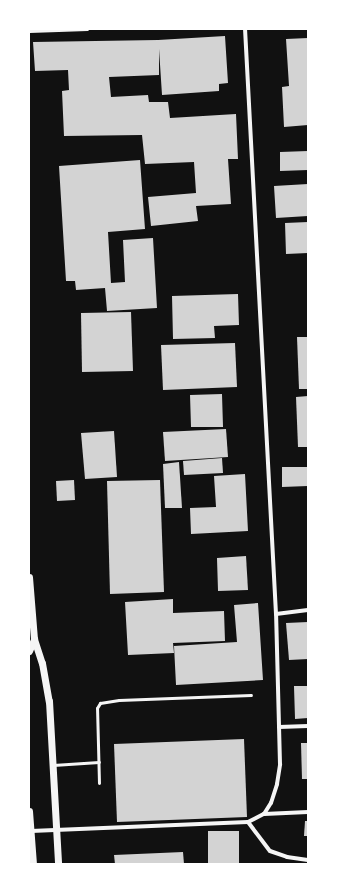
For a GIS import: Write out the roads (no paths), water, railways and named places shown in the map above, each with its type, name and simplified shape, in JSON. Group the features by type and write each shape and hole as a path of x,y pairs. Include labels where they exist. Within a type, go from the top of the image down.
{"street":[{"path":"245,29 276,614 280,764 277,784 271,803 264,814"},
{"path":"29,577 34,639 42,662 49,701 58,864"},
{"path":"276,614 308,610"},
{"path":"29,651 34,639"},
{"path":"279,727 308,726"},
{"path":"29,811 33,864"},
{"path":"31,831 248,822 264,814 308,812"},
{"path":"248,822 270,851 287,858 308,860"}],"lane":[{"path":"29,31 87,29"},
{"path":"99,783 97,708 100,704 119,700 252,695"},
{"path":"53,765 98,762"}]}
